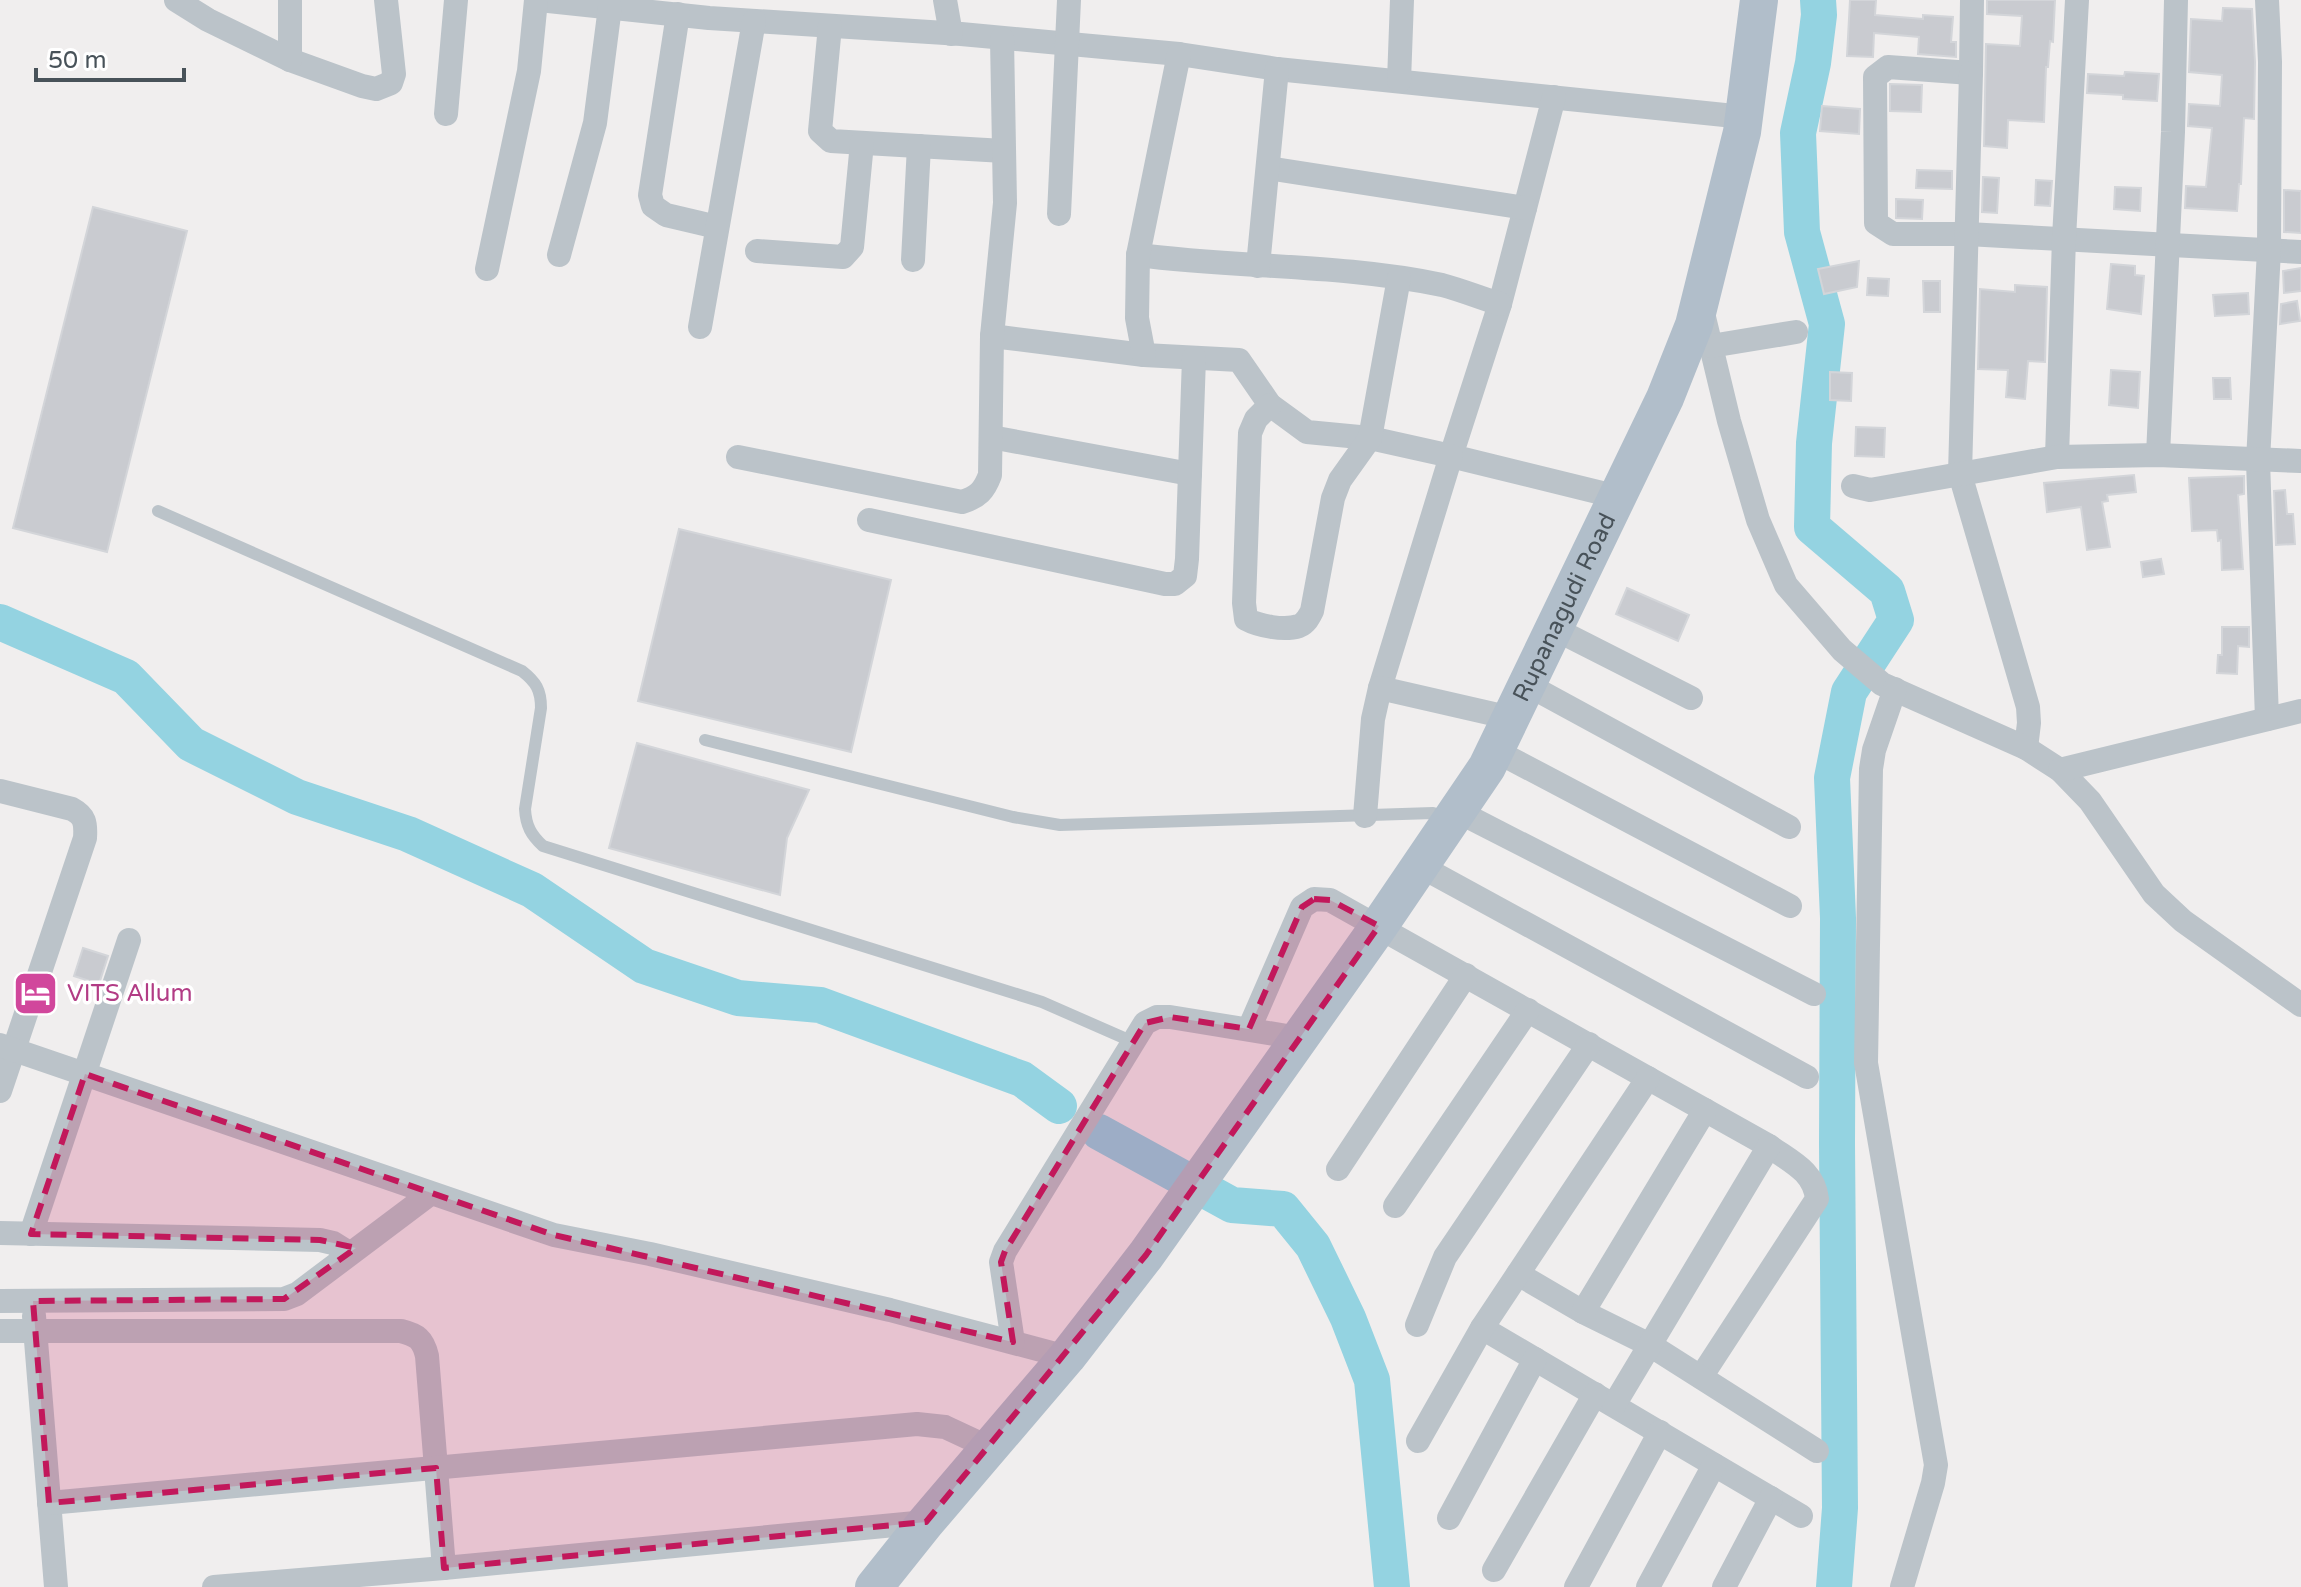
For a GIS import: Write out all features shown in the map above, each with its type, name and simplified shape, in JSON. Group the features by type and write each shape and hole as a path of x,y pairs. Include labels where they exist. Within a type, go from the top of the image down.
{"main road":[{"name":"Rupanagudi Road","path":"874,1587 1067,1357 1160,1235 1218,1149 1379,926 1455,815 1504,734 1665,398 1694,325 1744,117 1759,0"}],"street":[{"path":"176,0 208,20 290,60 376,89 391,83 394,74 386,0"},
{"path":"290,0 290,60"},
{"path":"446,114 456,0"},
{"path":"487,269 529,71 538,0 610,7 762,14 830,26 1179,54 1277,69 1744,117"},
{"path":"945,0 951,34"},
{"path":"1059,214 1069,0"},
{"path":"1399,81 1402,0"},
{"path":"1972,0 1960,474 2028,707 2026,748"},
{"path":"2057,457 2064,238 2077,0"},
{"path":"2158,455 2176,0"},
{"path":"2267,0 2270,62 2269,250 2258,461 2267,719"},
{"path":"559,255 595,123 610,7"},
{"path":"666,9 650,195 653,206 666,215 717,227"},
{"path":"700,327 717,227 762,14"},
{"path":"830,26 820,131 831,141 1004,151"},
{"path":"738,457 962,502 973,499 984,490 990,475 992,336 1005,203 1002,39"},
{"path":"1144,355 1137,318 1138,255 1179,54"},
{"path":"1971,73 1888,67 1875,77 1876,223 1893,234 2064,238 2301,252"},
{"path":"1258,266 1277,69"},
{"path":"1365,816 1373,719 1380,688 1500,304 1554,97"},
{"path":"757,251 843,257 852,247 862,143"},
{"path":"913,260 919,146"},
{"path":"1268,168 1525,208"},
{"path":"1138,255 1399,278 1445,286 1500,304"},
{"path":"1270,405 1256,419 1250,433 1246,619 1258,625 1298,627 1307,621 1312,611 1333,498 1340,480 1370,438 1399,278"},
{"path":"1700,301 1758,520 1786,585 1842,650 1888,686 2026,748 2060,770 2090,801 2154,894 2183,921 2301,1005"},
{"path":"1711,346 1796,332"},
{"path":"992,336 1144,355 1239,360 1270,405 1307,432 1370,438 1618,497"},
{"path":"869,520 1175,584 1185,576 1194,358"},
{"path":"991,437 1190,474"},
{"path":"1853,486 1870,490 2057,457 2158,455 2301,461"},
{"path":"1555,629 1691,698"},
{"path":"1528,685 1789,827"},
{"path":"1888,686 1871,769 1865,1045 1936,1465 1902,1587"},
{"path":"1380,688 1504,734 1790,906"},
{"path":"2060,770 2301,711"},
{"path":"0,791 72,809 81,814 85,824 85,838 6,1047 0,1091"},
{"path":"1455,815 1814,994"},
{"path":"1420,866 1807,1077"},
{"path":"1249,1029 1302,907 1314,899 1330,900 1769,1146 1805,1172 1815,1183 1817,1199 1701,1377"},
{"path":"31,1234 129,940"},
{"path":"1338,1169 1466,975"},
{"path":"1395,1206 1528,1010"},
{"path":"1013,1342 1001,1262 1005,1251 1131,1041 1145,1023 1157,1017 1299,1038"},
{"path":"1417,1325 1445,1257 1589,1044"},
{"path":"6,1047 554,1235 665,1257 890,1310 1067,1357"},
{"path":"1418,1441 1482,1328 1648,1078"},
{"path":"1583,1312 1705,1110"},
{"path":"1494,1570 1604,1400 1650,1345 1769,1146"},
{"path":"0,1301 284,1299 297,1294 430,1194"},
{"path":"0,1233 320,1240 333,1243 349,1253"},
{"path":"1518,1274 1583,1312 1650,1345 1817,1451"},
{"path":"33,1301 56,1587"},
{"path":"1482,1328 1801,1516"},
{"path":"0,1331 401,1331 416,1335 425,1344 427,1356 444,1568"},
{"path":"1449,1518 1535,1359"},
{"path":"49,1503 917,1424 945,1427 990,1448"},
{"path":"1576,1587 1660,1432"},
{"path":"1648,1587 1714,1465"},
{"path":"1724,1587 1771,1498"},
{"path":"214,1587 926,1522"}],"lane":[{"path":"158,511 522,671 535,681 541,696 541,708 525,809 526,823 533,837 543,846 1042,1002 1131,1041"},
{"path":"705,740 1013,817 1060,825 1433,813 1455,815"}],"highlighted area":[{"path":"1314,899 1330,900 1379,926 1146,1255 926,1522 444,1568 436,1468 49,1503 33,1301 284,1299 356,1248 320,1240 31,1234 85,1074 554,1235 1013,1342 1001,1262 1005,1251 1145,1023 1170,1017 1249,1029 1302,907"}],"building":[{"path":"1850,0 1876,0 1875,15 1923,19 1923,15 1953,17 1951,42 1956,42 1956,57 1918,54 1919,37 1874,33 1873,57 1847,56"},
{"path":"1987,0 2055,0 2053,42 2050,41 2046,67 2044,122 2008,120 2007,148 1984,146 1986,44 2020,46 2022,16 1987,14"},
{"path":"2223,8 2252,9 2254,119 2244,118 2237,211 2185,208 2186,186 2206,187 2212,128 2188,126 2189,104 2220,106 2222,75 2189,72 2191,19 2222,21"},
{"path":"2125,72 2159,74 2157,101 2087,93 2088,74 2124,76"},
{"path":"1890,84 1922,85 1921,112 1890,111"},
{"path":"1822,106 1860,109 1859,134 1820,131"},
{"path":"1917,170 1952,171 1952,189 1916,188"},
{"path":"1983,177 1999,178 1997,213 1982,212"},
{"path":"2036,180 2052,181 2050,206 2035,205"},
{"path":"2115,187 2141,188 2140,211 2114,209"},
{"path":"2284,190 2301,191 2301,233 2284,232"},
{"path":"1896,199 1923,200 1922,219 1896,218"},
{"path":"93,207 187,231 107,552 13,528"},
{"path":"1859,261 1857,287 1824,294 1818,269"},
{"path":"2111,264 2135,266 2135,275 2144,276 2141,314 2107,309"},
{"path":"2301,268 2301,291 2284,293 2283,271"},
{"path":"1868,278 1889,279 1888,296 1867,295"},
{"path":"1923,281 1940,281 1940,312 1924,312"},
{"path":"2015,285 2047,287 2045,362 2028,361 2025,399 2006,397 2008,370 1978,369 1980,289 2015,292"},
{"path":"2248,293 2249,314 2215,316 2213,295"},
{"path":"2297,301 2300,321 2280,324 2281,304"},
{"path":"2111,370 2140,372 2138,408 2109,405"},
{"path":"1830,372 1852,373 1851,401 1830,400"},
{"path":"2213,378 2230,378 2231,399 2214,399"},
{"path":"1856,427 1885,428 1884,457 1855,456"},
{"path":"2134,475 2136,492 2107,495 2108,501 2102,502 2110,547 2087,550 2081,507 2047,512 2044,483"},
{"path":"2244,476 2244,494 2238,495 2243,569 2222,570 2221,540 2218,541 2217,530 2192,531 2189,478"},
{"path":"2285,490 2287,514 2293,514 2295,544 2276,545 2274,491"},
{"path":"679,529 891,580 851,752 638,701"},
{"path":"2161,559 2164,574 2143,577 2141,562"},
{"path":"1627,588 1689,615 1678,641 1616,614"},
{"path":"2222,627 2249,627 2249,647 2238,646 2237,674 2217,673 2218,655 2222,655"},
{"path":"637,743 809,790 787,838 780,895 609,848"},
{"path":"83,948 108,956 99,984 74,976"}],"waterway":[{"path":"1818,0 1813,63 1798,133 1802,232 1827,324 1814,443 1812,527 1887,591 1896,620 1849,692 1832,778 1838,918 1840,1508 1834,1587"},
{"path":"0,622 126,677 191,744 297,797 408,834 532,890 644,966 738,998 820,1005 1022,1079 1059,1106"},
{"path":"1099,1132 1232,1205 1283,1209 1313,1246 1348,1318 1372,1380 1392,1587"}],"place":[{"name":"VITS Allum","path":"36,993"}]}
